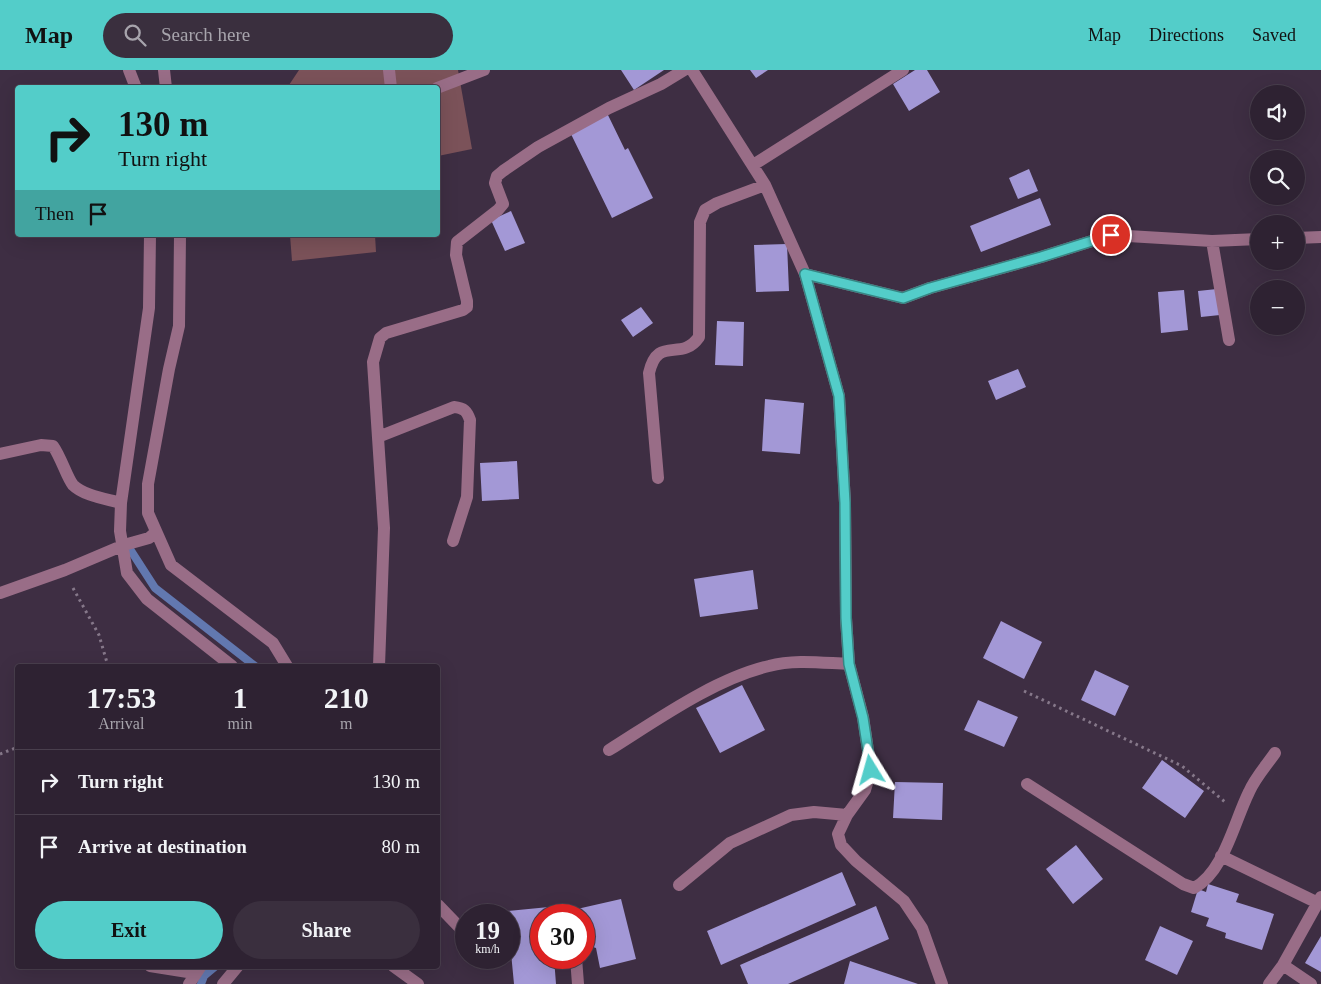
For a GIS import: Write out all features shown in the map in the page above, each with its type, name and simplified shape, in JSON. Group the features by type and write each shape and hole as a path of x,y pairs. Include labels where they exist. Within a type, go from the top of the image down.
{"street":[{"path":"130,70 135,85"},
{"path":"164,70 166,85"},
{"path":"389,70 391,85"},
{"path":"440,87 484,70"},
{"path":"379,664 384,528 372,362 380,338 386,333 463,310 467,306 468,301 456,255 457,242 503,204 495,183 497,176 546,143 609,108 661,84 684,70"},
{"path":"692,70 765,185 805,274 839,396 845,503 846,618 849,664 863,718 871,770 865,790 847,815 838,834 841,845 856,861 904,902 922,928 942,984"},
{"path":"753,165 903,70"},
{"path":"658,478 649,373 652,361 658,354 667,350 685,349 693,345 699,337 700,222 705,210 717,203 765,185"},
{"path":"805,274 903,298 930,288 1111,235 1212,241 1250,239"},
{"path":"150,237 149,308 121,503 120,531 127,573 147,599 229,664"},
{"path":"180,237 179,326 169,369 148,484 148,513 153,535 171,565 212,594 227,608 273,643 286,664"},
{"path":"1305,238 1321,237"},
{"path":"1212,241 1229,340"},
{"path":"378,437 454,407 462,408 468,412 470,420 467,497 453,540"},
{"path":"0,454 41,445 53,446 60,455 73,484 91,495 121,503"},
{"path":"0,593 65,570 123,545 153,535"},
{"path":"609,750 674,710 734,677 770,665 797,662 849,664"},
{"path":"1027,784 1183,884 1194,888 1204,882 1214,871 1250,790 1275,753"},
{"path":"679,885 730,843 791,815 814,812 847,815"},
{"path":"1221,856 1320,900 1283,965 1269,984"},
{"path":"440,907 455,923"},
{"path":"1283,965 1311,984"},
{"path":"165,969 195,975"},
{"path":"223,984 236,969"},
{"path":"397,969 418,984"},
{"path":"577,969 578,984"}],"path":[{"path":"65,570 76,595 99,635 107,664"},
{"path":"1024,691 1182,766 1239,814"},
{"path":"0,754 15,748"}],"shaded area":[{"path":"299,70 458,70 472,149 440,156 440,85 289,85"},
{"path":"290,237 375,237 376,252 292,261"}],"building":[{"path":"621,70 664,70 634,90"},
{"path":"750,70 768,70 756,78"},
{"path":"915,70 927,70 940,92 909,111 893,84"},
{"path":"607,113 625,150 628,148 653,198 612,218 570,132"},
{"path":"1029,169 1038,191 1018,199 1009,178"},
{"path":"1040,198 1051,225 981,252 970,226"},
{"path":"511,211 525,243 505,251 491,220"},
{"path":"787,244 789,291 756,292 754,245"},
{"path":"1217,289 1220,315 1201,317 1198,291"},
{"path":"1184,290 1188,330 1161,333 1158,292"},
{"path":"641,307 653,323 633,337 621,320"},
{"path":"717,321 744,322 743,366 715,365"},
{"path":"1018,369 1026,387 996,400 988,381"},
{"path":"765,399 804,403 800,454 762,451"},
{"path":"517,461 519,499 482,501 480,463"},
{"path":"753,570 758,609 700,617 694,579"},
{"path":"1001,621 1042,642 1024,679 983,658"},
{"path":"1095,670 1129,686 1115,716 1081,700"},
{"path":"742,685 765,730 720,753 696,708"},
{"path":"978,700 1018,717 1004,747 964,730"},
{"path":"1162,760 1204,791 1185,818 1142,788"},
{"path":"895,782 943,783 942,820 893,818"},
{"path":"1076,845 1103,879 1073,904 1046,869"},
{"path":"842,872 856,905 721,965 707,931"},
{"path":"1208,884 1239,894 1236,902 1274,914 1262,950 1225,938 1226,933 1206,926 1209,918 1191,912 1198,889 1206,892"},
{"path":"621,899 636,959 600,968 595,948 595,905"},
{"path":"876,906 889,939 788,984 748,984 740,965"},
{"path":"530,909 530,969 555,969 556,984 514,984 513,969 520,969 520,910"},
{"path":"1160,926 1193,941 1177,975 1145,960"},
{"path":"1321,936 1321,972 1305,963"},
{"path":"850,961 918,984 844,984"}],"waterway":[{"path":"126,543 155,588 252,664"},
{"path":"201,984 204,976 212,969"}],"route":[{"path":"871,770 863,718 849,664 846,618 845,503 839,396 805,274 903,298 930,288 1111,235"}]}
